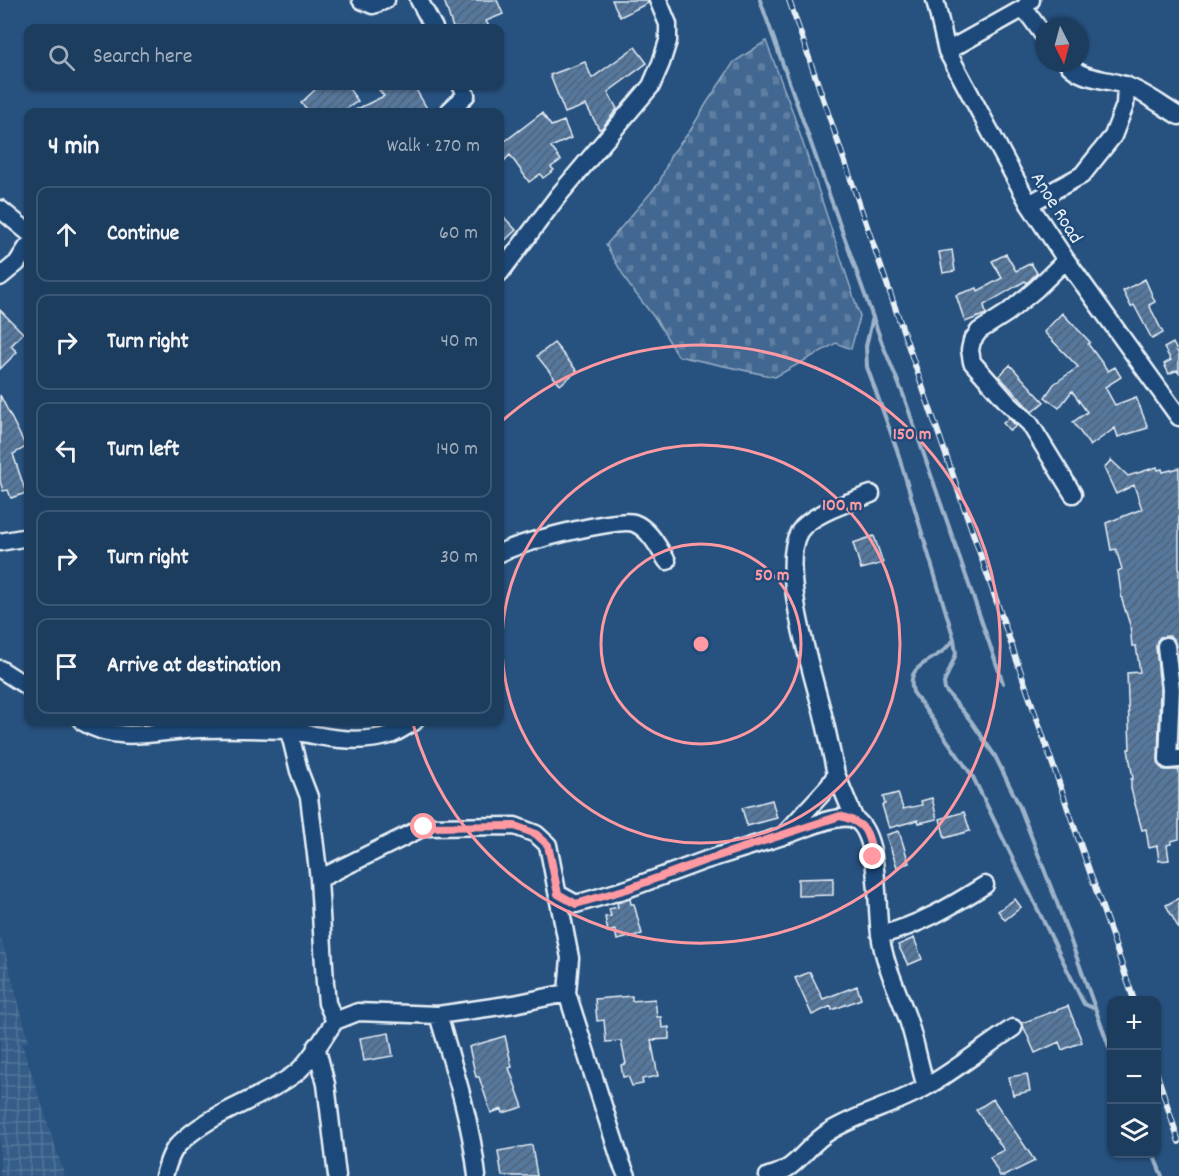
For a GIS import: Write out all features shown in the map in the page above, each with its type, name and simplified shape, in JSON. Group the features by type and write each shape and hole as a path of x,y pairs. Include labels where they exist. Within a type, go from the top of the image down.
{"street":[{"path":"361,0 373,5 386,0"},
{"path":"419,0 432,24"},
{"path":"504,268 558,196 651,86 668,41 668,24 658,0"},
{"name":"Anoe Road","path":"935,0 947,51 1029,204 1066,260 1179,417"},
{"path":"947,51 1028,4 1035,18"},
{"path":"1077,72 1126,85 1179,116"},
{"path":"1029,204 1082,175 1113,136 1125,105 1126,85"},
{"path":"452,108 466,95 464,90"},
{"path":"0,209 24,229"},
{"path":"0,277 17,263 24,252"},
{"path":"1066,260 1006,314 979,331 972,341 970,350 972,362 1030,424 1073,494"},
{"path":"871,494 811,520 800,531 795,544 793,580 800,624 836,774 855,820 868,834 873,857 880,935 888,969 907,1018 926,1087"},
{"path":"504,552 549,536 604,525 633,522 647,531 667,561"},
{"path":"0,542 24,538"},
{"path":"1166,646 1171,689 1168,760 1179,759"},
{"path":"0,669 24,684"},
{"path":"89,726 130,736 192,726"},
{"path":"221,726 289,729 323,738 366,740 392,734 407,726"},
{"path":"289,729 299,771 309,797 320,879 327,1003 335,1021"},
{"path":"783,836 829,786 836,774"},
{"path":"558,894 576,904 627,889 706,860 840,816 855,820"},
{"path":"320,879 424,827 515,826 536,834 548,845 570,958 567,993 627,1176"},
{"path":"880,935 901,930 935,916 985,885"},
{"path":"164,1176 167,1164 176,1147 200,1127 281,1084 299,1070 335,1021 358,1012 438,1015 514,1004 567,993"},
{"path":"438,1015 464,1099 477,1176"},
{"path":"768,1176 789,1168 826,1133 849,1119 879,1109 926,1087 1013,1028"},
{"path":"316,1046 326,1083 337,1176"}],"shaded area":[{"path":"0,934 29,1041 22,1044 65,1176 0,1176"}],"green space":[{"path":"766,41 792,110 860,316 851,349 836,343 775,377 678,356 657,321 629,285 606,245 659,183 671,155 690,131 734,62"}],"building":[{"path":"444,0 497,0 503,14 486,21 488,24 452,24"},
{"path":"612,0 648,0 648,3 620,17"},
{"path":"635,47 647,63 608,92 617,109 602,128 599,129 586,105 565,113 550,75 585,62 592,78"},
{"path":"315,90 350,90 358,101 348,108 306,108 301,103"},
{"path":"379,90 416,90 427,108 359,108 384,96"},
{"path":"542,113 551,126 564,121 571,138 551,147 561,160 551,167 554,170 543,178 540,174 529,182 510,155 504,161 504,142"},
{"path":"504,217 516,230 504,241"},
{"path":"952,250 955,271 943,273 939,252"},
{"path":"1006,254 1016,271 1031,263 1037,273 1027,283 1025,281 984,305 986,314 965,322 956,295 977,288 978,291 1002,278 992,261"},
{"path":"1145,279 1155,302 1149,305 1163,333 1152,339 1134,305 1131,307 1123,291"},
{"path":"0,310 23,333 11,346 17,352 0,369"},
{"path":"1062,313 1090,342 1088,344 1108,371 1115,367 1121,377 1105,387 1115,405 1136,397 1148,428 1118,437 1115,428 1090,446 1073,422 1087,412 1072,391 1059,408 1045,397 1054,384 1078,367 1044,332"},
{"path":"554,343 577,371 560,385 537,356"},
{"path":"1173,343 1179,355 1179,374 1177,370 1169,374 1164,364 1171,360 1164,348"},
{"path":"1010,365 1044,402 1032,412 999,376"},
{"path":"0,395 24,443 24,448 13,454 24,494 11,498 8,490 3,491 0,481"},
{"path":"1009,418 1016,426 1010,431 1003,423"},
{"path":"1111,460 1128,476 1157,467 1163,472 1179,468 1179,667 1174,639 1170,636 1160,637 1156,647 1160,689 1159,766 1164,770 1179,770 1179,839 1167,845 1169,860 1159,861 1157,846 1149,848 1146,829 1142,830 1131,789 1131,779 1133,779 1128,749 1130,749 1127,673 1140,672 1136,646 1132,646 1130,625 1122,600 1118,571 1122,569 1116,549 1111,550 1106,523 1142,509 1134,485 1116,494 1104,468"},
{"path":"874,536 883,563 861,569 853,543"},
{"path":"898,793 903,809 922,805 921,801 932,798 937,819 919,823 918,820 889,828 882,805 885,804 883,797"},
{"path":"772,800 777,818 747,826 742,808"},
{"path":"964,812 970,831 945,838 940,819"},
{"path":"899,831 909,863 897,867 886,835"},
{"path":"833,878 833,895 798,896 798,879"},
{"path":"1179,898 1179,929 1166,905"},
{"path":"630,899 631,904 634,904 642,934 617,940 615,930 608,932 605,917 611,916 609,909 618,907 617,903"},
{"path":"1015,899 1021,907 1005,920 998,911"},
{"path":"914,938 922,959 908,965 898,945"},
{"path":"810,972 823,999 857,986 861,999 832,1010 831,1006 812,1015 795,978"},
{"path":"632,996 632,1001 655,999 657,1017 661,1017 662,1028 669,1027 669,1039 651,1040 658,1076 642,1079 643,1084 632,1086 628,1076 623,1077 621,1065 626,1064 621,1041 606,1042 604,1020 597,1021 595,999"},
{"path":"1068,1006 1082,1042 1062,1050 1059,1042 1035,1053 1022,1023"},
{"path":"389,1033 393,1056 364,1061 360,1038"},
{"path":"505,1036 512,1067 509,1068 523,1107 503,1113 502,1109 491,1113 479,1077 476,1077 469,1047"},
{"path":"1027,1074 1030,1091 1013,1095 1009,1077"},
{"path":"993,1099 1035,1161 1004,1176 1000,1176 990,1157 1004,1150 976,1110"},
{"path":"532,1145 537,1176 502,1176 498,1151"}],"waterway":[{"path":"760,0 882,343 903,394 1003,683"},
{"path":"873,317 866,346 867,367 897,450 954,639 956,654 944,683 945,690 971,721 995,756 1019,805 1110,1050"},
{"path":"954,640 916,671 913,676 913,692 973,777 1084,1004 1093,1008"},
{"path":"1155,1158 1162,1176"}],"railway":[{"path":"789,0 1133,996"},
{"path":"1161,1086 1179,1142"}],"route":[{"path":"424,827 515,826 536,834 548,845 558,894 576,904 627,889 706,860 840,816 855,820 868,834 873,857"}]}
